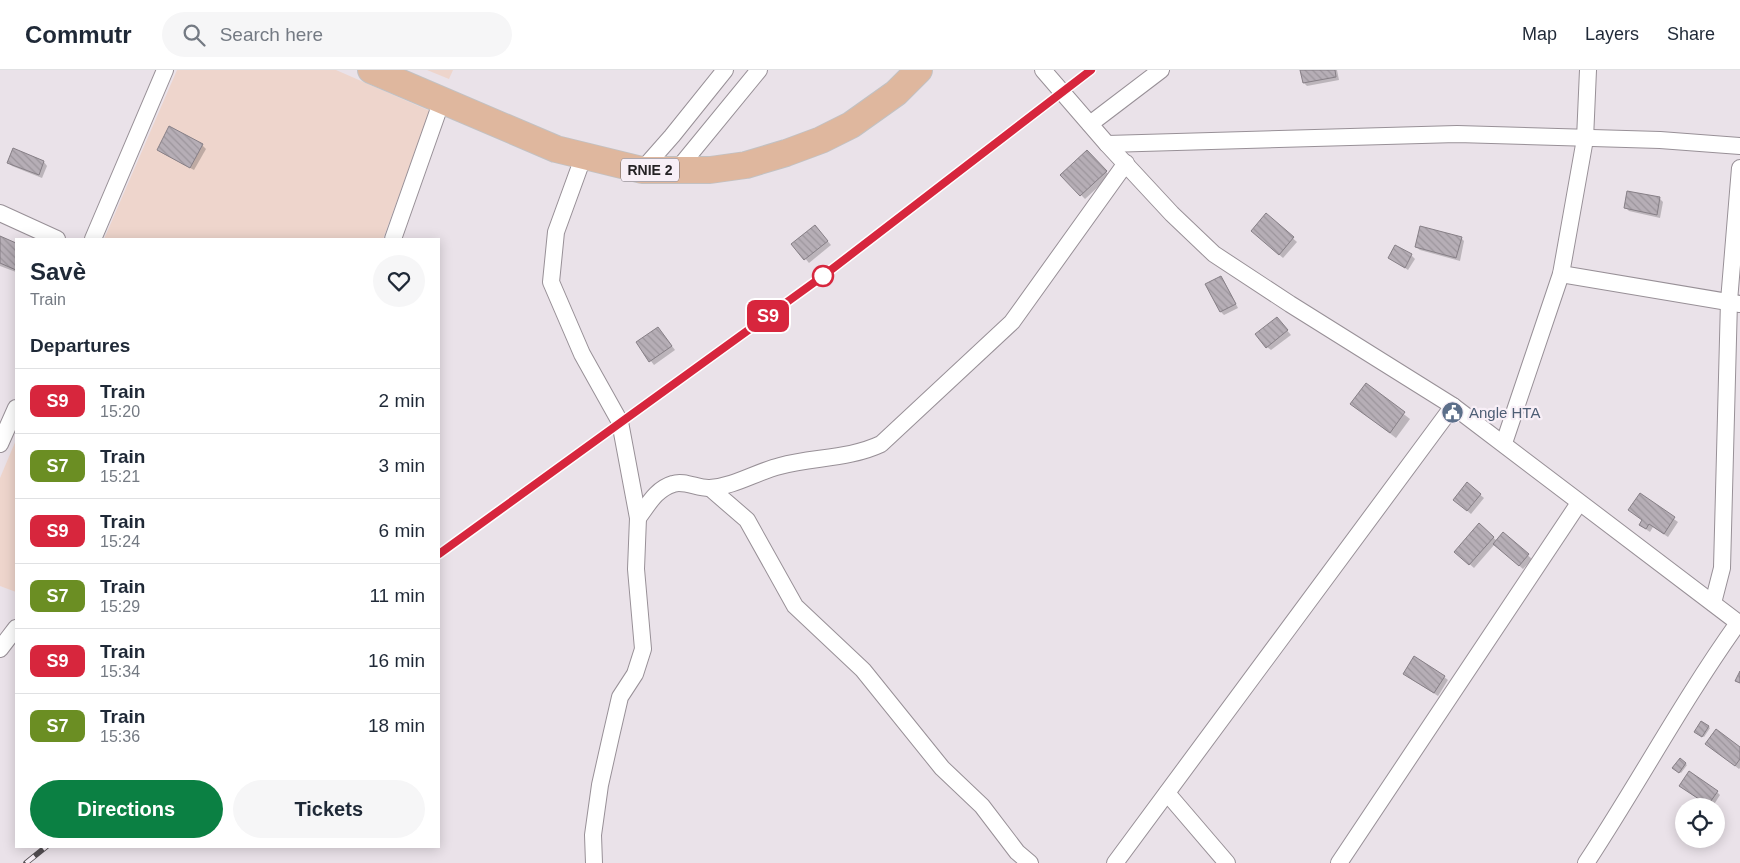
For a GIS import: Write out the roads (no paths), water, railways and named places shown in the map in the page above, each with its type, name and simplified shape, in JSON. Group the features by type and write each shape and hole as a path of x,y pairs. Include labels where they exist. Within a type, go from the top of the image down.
{"main road":[{"name":"RNIE 2","path":"371,70 556,149 642,170 710,170 746,165 786,154 851,125 896,93 919,70"}],"street":[{"path":"95,238 165,70"},
{"path":"642,170 725,70"},
{"path":"677,170 759,70"},
{"path":"1044,70 1107,144 1172,214 1214,254 1453,406 1739,623 1712,659 1618,815 1586,863"},
{"path":"1090,124 1161,70"},
{"path":"1504,443 1561,274 1585,139 1588,70"},
{"path":"393,238 442,100"},
{"path":"1107,144 1457,134 1660,140 1740,146"},
{"path":"584,155 556,232 551,282 582,354 620,422 638,518 636,569 643,648 634,674 620,696 598,802 593,835 594,863"},
{"path":"638,518 658,493 675,482 710,488 746,480 779,466 865,451 881,444 1012,322 1126,164"},
{"path":"1713,603 1722,568 1740,168"},
{"path":"0,213 55,238"},
{"path":"1561,274 1735,303"},
{"path":"1115,863 1453,406"},
{"path":"0,442 15,410"},
{"path":"710,488 746,520 795,606 863,670 942,768 982,806 1017,852 1030,863"},
{"path":"1339,863 1579,503"},
{"path":"0,649 15,629"},
{"path":"1166,793 1228,863"}],"railway":[{"path":"440,553 823,276 1091,70"},
{"path":"26,863 45,848"}],"train":[{"name":"S9","path":"440,553 823,276 1091,70"}],"place":[{"name":"Angle HTA","path":"1453,412"}]}
